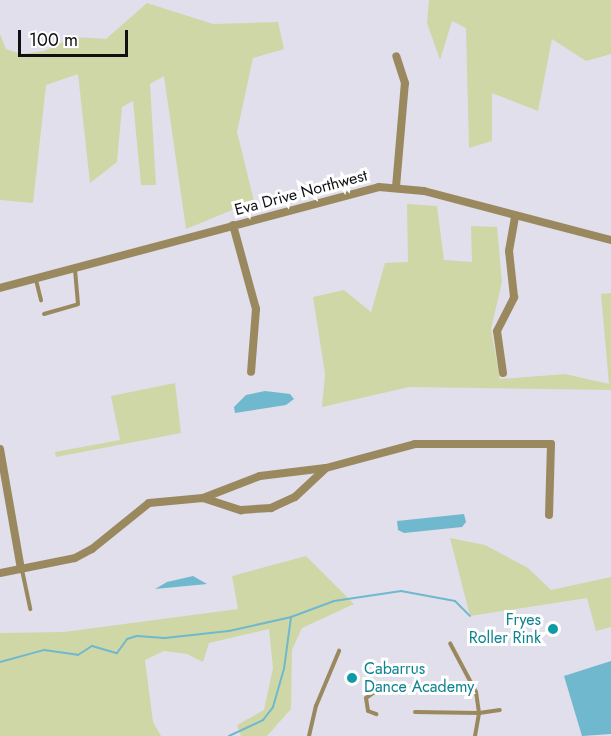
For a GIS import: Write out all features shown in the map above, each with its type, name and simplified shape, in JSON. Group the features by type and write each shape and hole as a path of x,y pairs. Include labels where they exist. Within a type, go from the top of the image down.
{"street":[{"path":"396,56 405,83 396,187"},
{"name":"Eva Drive Northwest","path":"0,288 360,190 396,187 424,191 611,240"},
{"path":"503,373 497,332 514,297 509,251 515,216"},
{"path":"233,225 256,309 251,372"},
{"path":"0,573 75,558 92,549 150,503 203,498 260,476 326,468 414,444 551,444 549,515"},
{"path":"0,449 21,569"},
{"path":"203,498 241,510 271,508 295,497 326,468"}],"lane":[{"path":"44,314 78,304 75,268"},
{"path":"36,279 41,300"},
{"path":"21,569 30,609"},
{"path":"450,643 464,663 476,692 478,713 475,736"},
{"path":"309,736 316,706 339,651"},
{"path":"376,691 366,698 366,707 376,714"},
{"path":"416,712 478,713 500,710"}],"green space":[{"path":"429,0 611,0 611,54 586,61 552,39 538,111 492,93 492,141 469,148 466,28 452,21 440,60 427,23"},
{"path":"147,3 213,24 278,22 284,49 253,58 237,132 254,201 186,229 164,76 150,84 156,185 141,185 133,101 122,107 117,162 90,183 78,74 46,85 33,203 0,200 0,34 6,49 21,54 44,51 73,37 106,39"},
{"path":"407,204 437,206 444,260 472,262 471,226 497,227 502,282 491,329 500,379 565,374 609,384 601,294 611,293 611,390 409,387 322,407 325,374 313,297 344,290 371,312 385,263 408,262"},
{"path":"175,383 181,433 56,457 55,452 120,440 111,396"},
{"path":"450,538 485,545 528,568 551,590 611,577 611,627 596,631 587,598 470,616"},
{"path":"306,556 354,604 302,628 292,650 291,709 267,736 241,736 237,725 264,710 273,668 269,629 209,643 203,662 187,654 164,651 145,660 153,722 161,736 0,736 0,633 64,632 238,609 232,576"}],"water":[{"path":"265,391 290,394 294,399 286,405 235,413 234,407 246,395"},
{"path":"464,514 466,522 462,527 404,533 398,530 397,521"},
{"path":"193,576 207,584 155,589 167,582"},
{"path":"611,661 611,734 582,736 564,676"}],"waterway":[{"path":"0,662 44,650 78,655 92,646 117,653 127,639 137,636 165,638 229,631 291,617 334,601 401,591 455,601 470,616"},
{"path":"229,736 263,720 273,707 284,669 291,617"}],"place":[{"name":"Fryes Roller Rink","path":"553,629"},
{"name":"Cabarrus Dance Academy","path":"352,678"}]}
